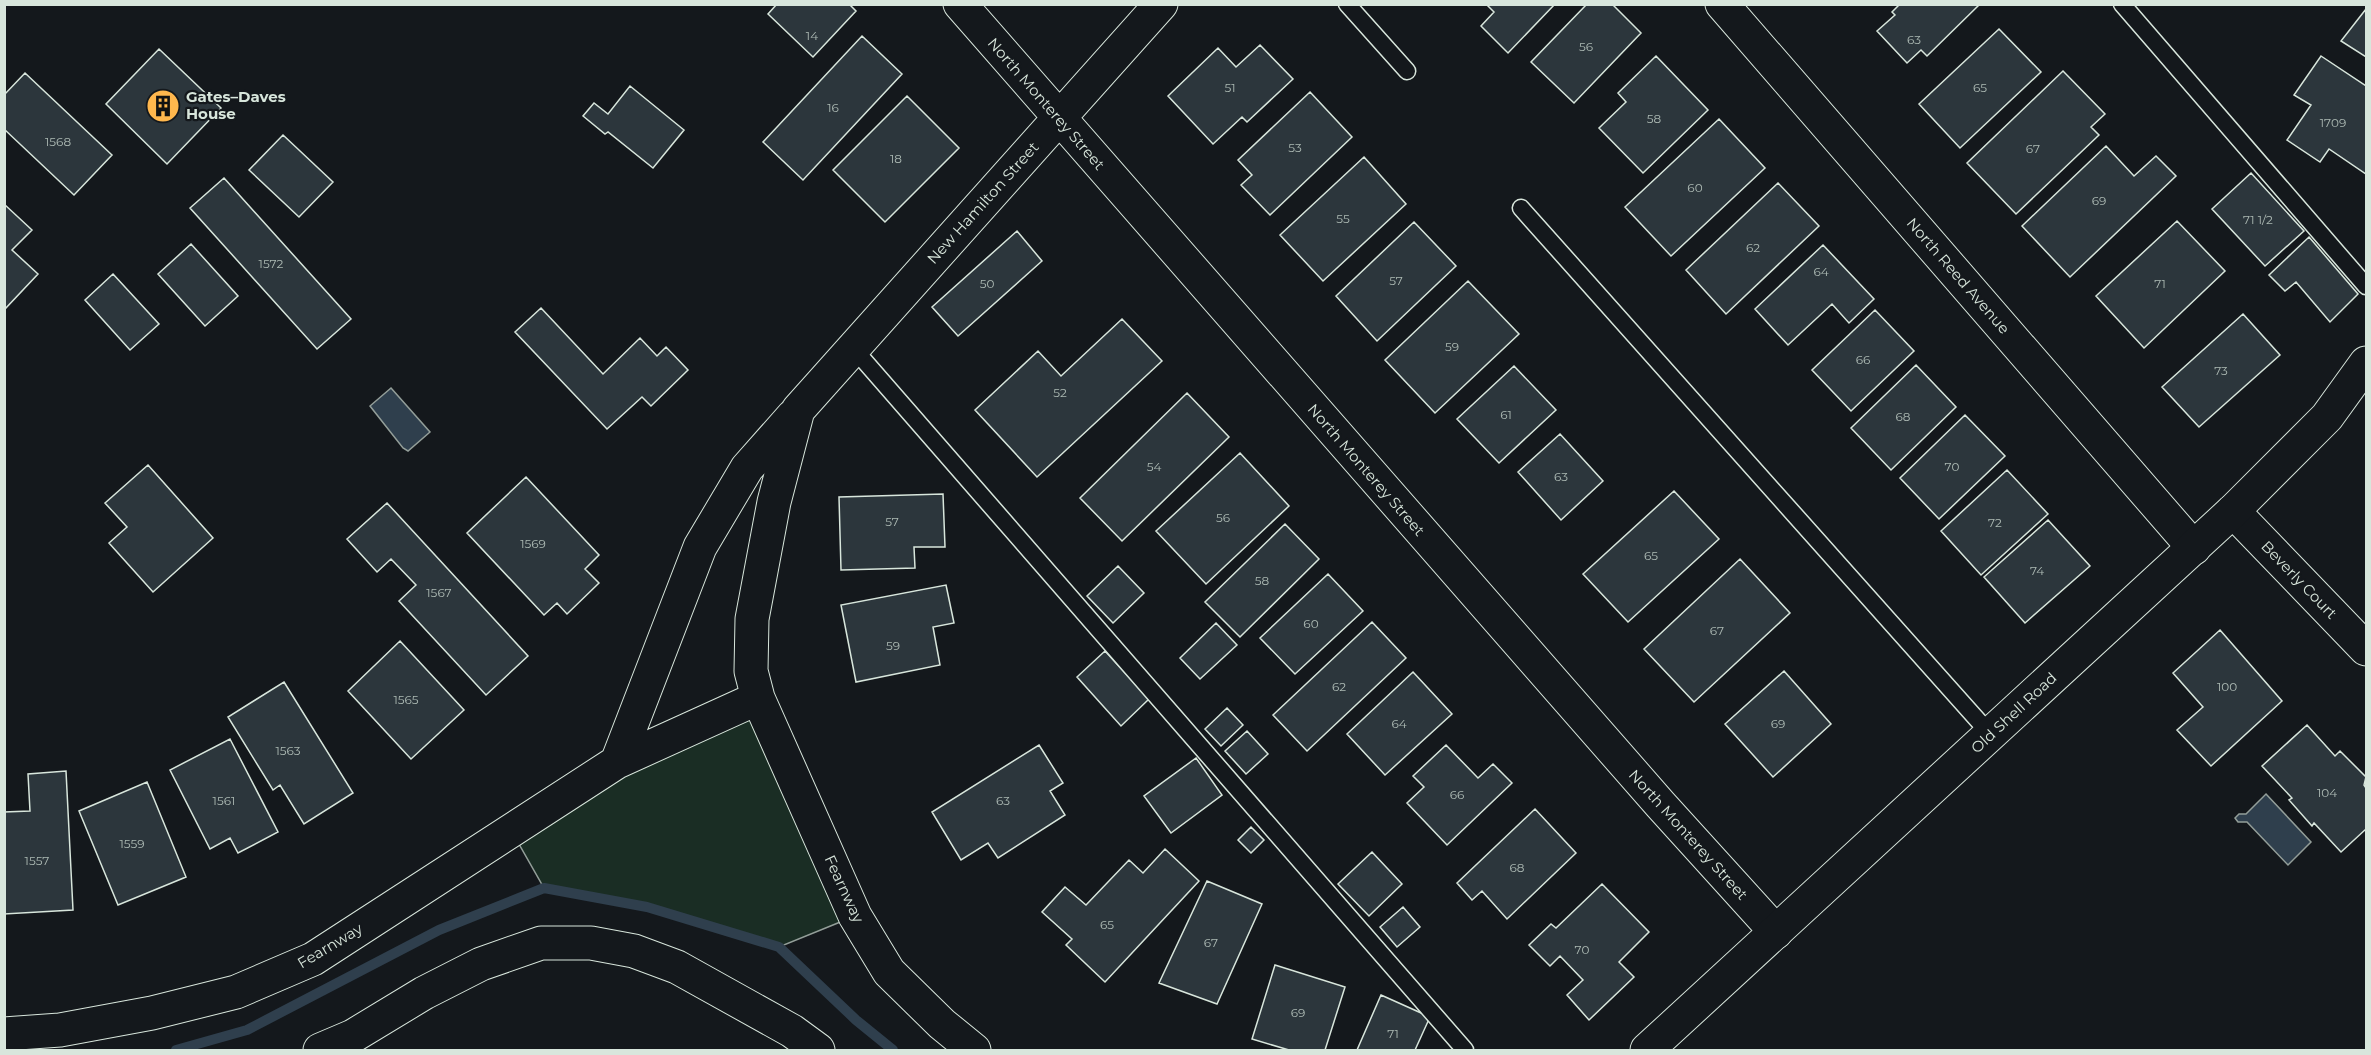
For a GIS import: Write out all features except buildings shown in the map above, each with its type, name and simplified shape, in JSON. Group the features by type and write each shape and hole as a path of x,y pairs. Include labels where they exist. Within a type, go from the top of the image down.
{"street":[{"name":"North Monterey Street","path":"960,4 1636,777 1776,932"},
{"name":"New Hamilton Street","path":"854,349 1161,4"},
{"name":"North Reed Avenue","path":"1722,4 2194,548"},
{"name":"Fearnway","path":"617,762 700,547 747,468 854,349"},
{"name":"Old Shell Road","path":"1647,1050 2233,511 2327,417 2367,363"},
{"name":"Fearnway","path":"798,410 774,502 752,619 752,670 758,698 855,916 883,963 889,972 942,1024 974,1050"},
{"name":"Beverly Court","path":"2233,511 2367,650"},
{"name":"Fearnway","path":"4,1034 60,1030 152,1013 236,992 313,959 617,762 758,698"},
{"path":"320,1050 353,1036 424,993 481,964 541,943 591,943 634,951 677,967 792,1031 818,1050"}],"lane":[{"path":"1347,4 1407,71"},
{"path":"2122,4 2367,286"},
{"path":"1521,208 1991,735"},
{"path":"854,349 1465,1050"}],"green space":[{"path":"758,698 855,916 779,947 647,907 544,888 511,830"}],"water":[{"path":"391,388 430,432 408,451 403,448 370,406"},
{"path":"2266,794 2311,842 2288,865 2247,822 2238,822 2235,818 2239,814 2246,814"}],"waterway":[{"path":"176,1050 247,1030 439,930 544,888 647,907 779,947 856,1020 893,1050"}],"place":[{"name":"Gates–Daves House","path":"163,106"}]}
